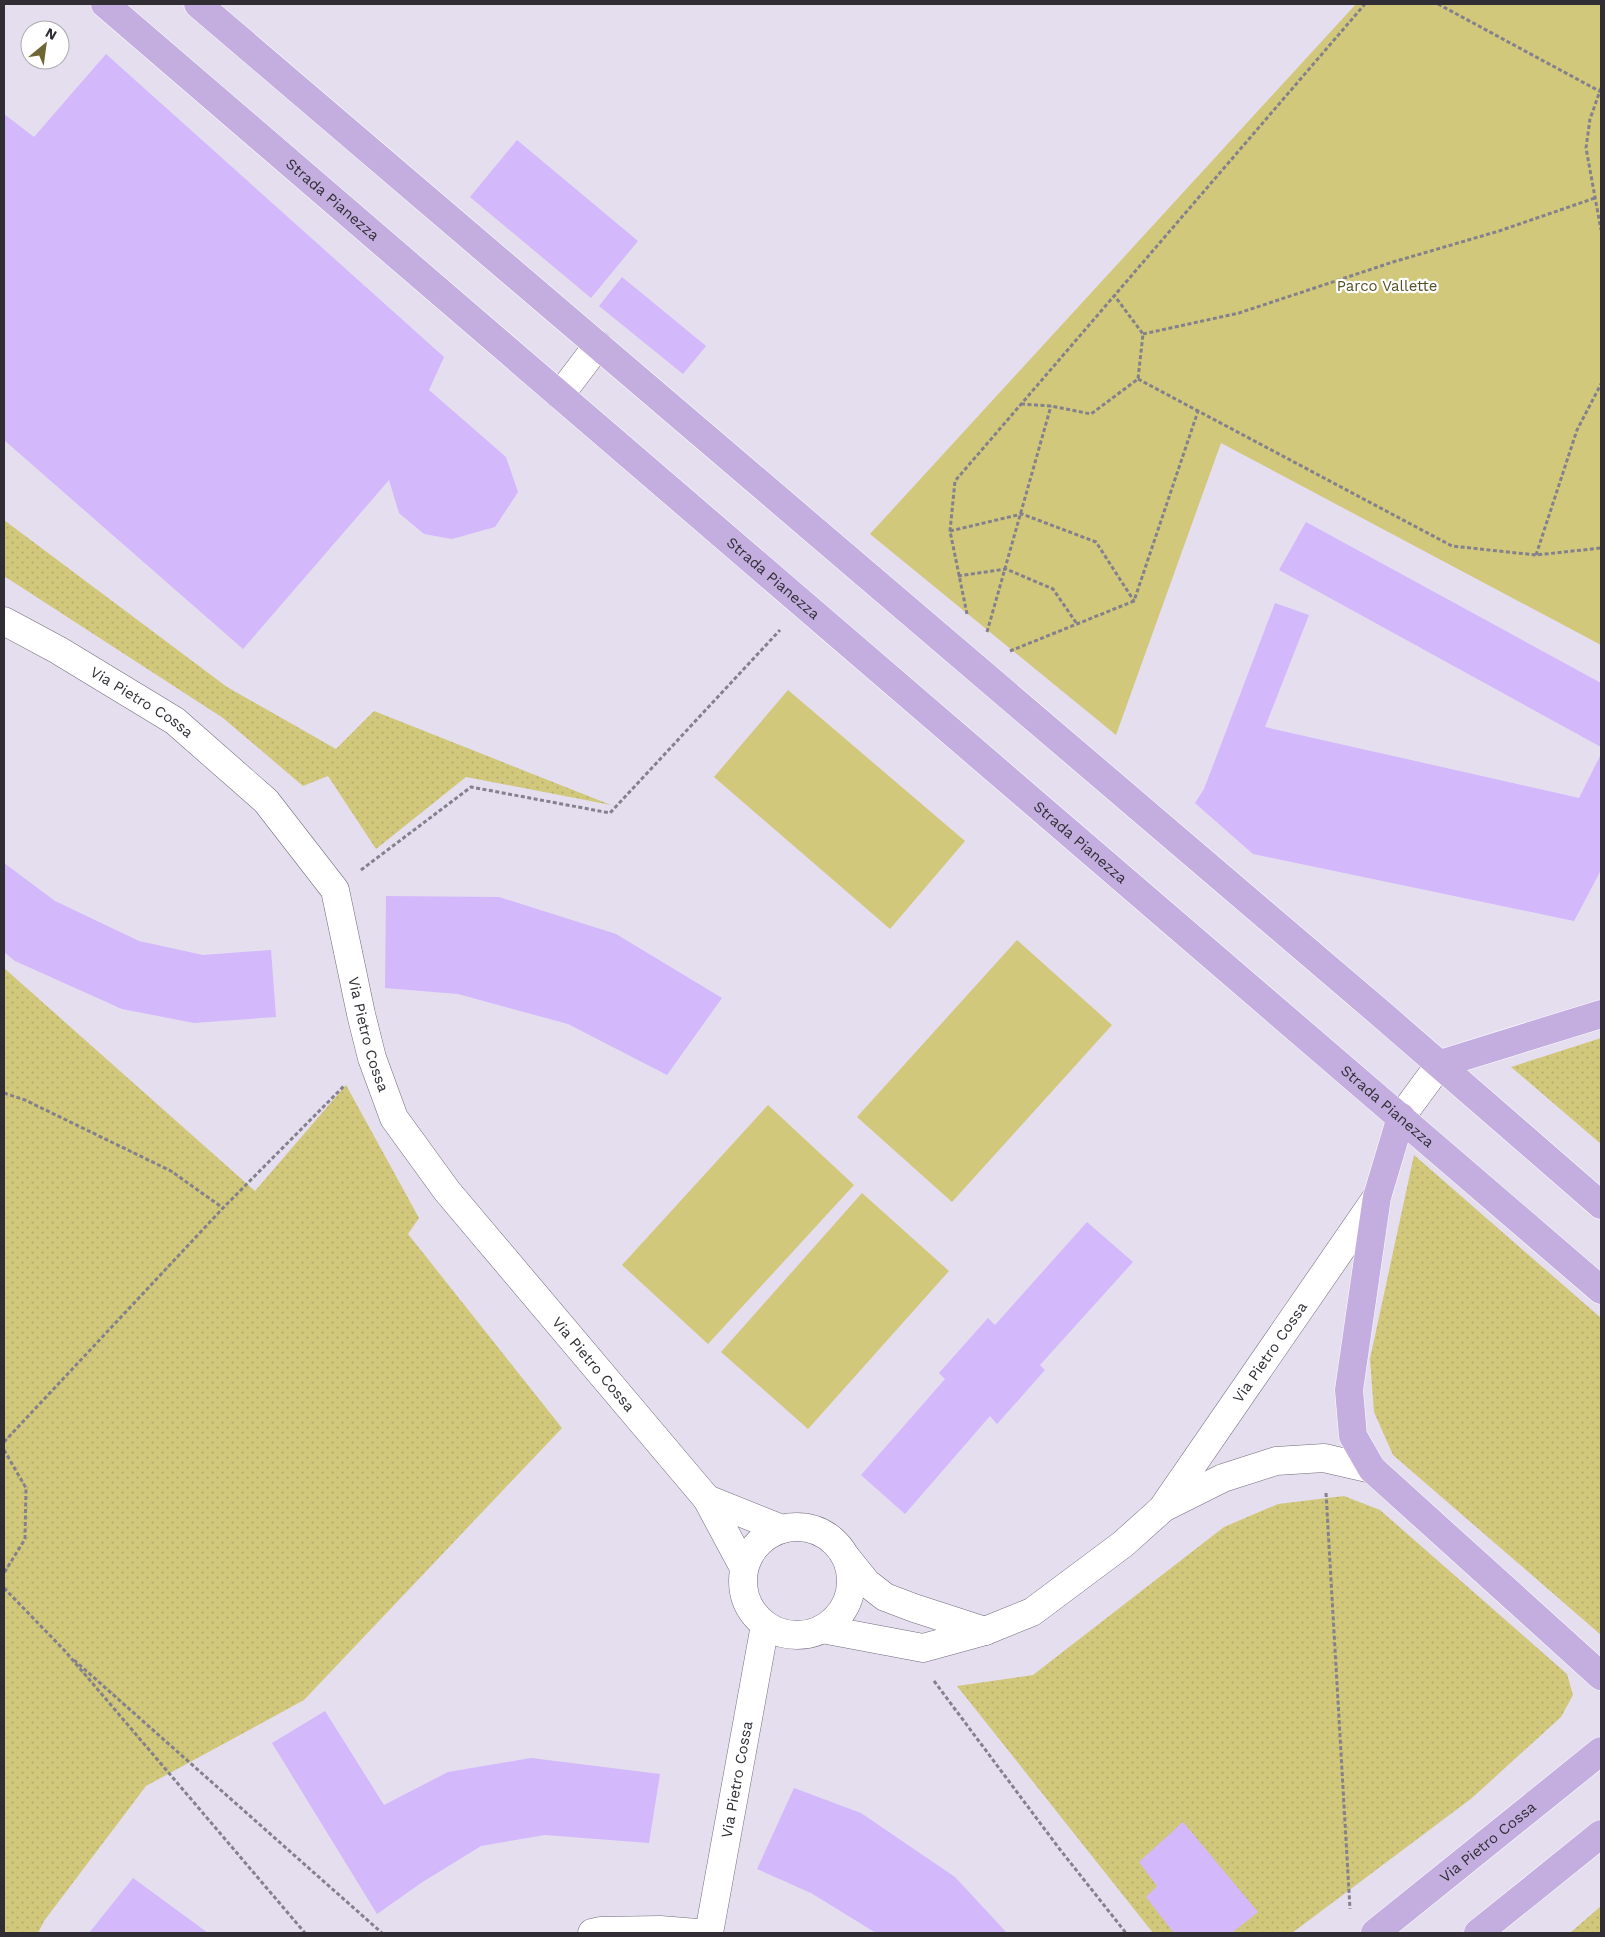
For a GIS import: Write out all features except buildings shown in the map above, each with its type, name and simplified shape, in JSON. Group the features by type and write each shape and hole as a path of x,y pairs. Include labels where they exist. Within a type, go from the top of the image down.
{"main road":[{"name":"Strada Pianezza","path":"105,4 1601,1290"},
{"path":"198,4 1440,1064 1601,1205"},
{"path":"1440,1064 1601,1014"},
{"path":"1402,1117 1377,1197 1349,1390 1352,1436 1372,1470 1601,1676"},
{"name":"Via Pietro Cossa","path":"1375,1933 1601,1750"},
{"path":"1478,1933 1601,1834"}],"street":[{"path":"560,395 598,345"},
{"name":"Via Pietro Cossa","path":"4,621 58,650 176,721 266,801 335,890 372,1058 394,1118 447,1191 706,1499 744,1568"},
{"path":"1402,1117 1440,1064"},
{"name":"Via Pietro Cossa","path":"822,1629 923,1648 984,1631 1032,1612 1123,1544 1162,1509 1377,1197"},
{"name":"Via Pietro Cossa","path":"1162,1509 1223,1478 1276,1461 1324,1458 1372,1470"},
{"name":"Via Pietro Cossa","path":"706,1499 782,1529 804,1528 820,1532 835,1542 867,1583 885,1597 984,1631"},
{"name":"Via Pietro Cossa","path":"782,1529 760,1541 750,1552 744,1568 743,1582 745,1599 753,1613 764,1625 778,1632 794,1635 809,1634 822,1629 836,1618 846,1604 850,1589 850,1573 845,1556"},
{"name":"Via Pietro Cossa","path":"710,1933 764,1625"},
{"path":"592,1933 601,1931 660,1930 698,1933"}],"path":[{"path":"967,615 950,531 955,481 1365,4"},
{"path":"1438,4 1601,90 1590,119 1586,148 1601,230"},
{"path":"1143,334 1239,313 1393,262 1499,231 1595,198"},
{"path":"1021,404 1051,406 1091,414 1138,379 1143,334 1114,295"},
{"path":"1138,379 1452,546 1536,555 1601,548"},
{"path":"1536,555 1577,430 1601,384"},
{"path":"988,632 1051,406"},
{"path":"1010,651 1134,601 1198,411"},
{"path":"950,531 1022,514 1096,542 1134,601"},
{"path":"958,576 1006,569 1053,589 1077,624"},
{"path":"335,890 471,787 610,813 805,604"},
{"path":"4,1442 223,1208 372,1058"},
{"path":"4,1093 25,1100 171,1171 223,1208"},
{"path":"4,1450 26,1488 25,1539 4,1572"},
{"path":"1324,1458 1350,1913"},
{"path":"4,1588 65,1651 305,1933"},
{"path":"906,1644 1058,1847 1126,1933"},
{"path":"65,1651 382,1933"}],"green space":[{"name":"Parco Vallette","path":"1356,4 1601,4 1601,645 1221,443 1116,735 870,534"},
{"path":"4,520 227,687 336,749 374,711 611,805 466,777 376,849 328,776 303,786 223,718 4,576"},
{"path":"788,690 965,841 890,929 714,777"},
{"path":"1017,940 1112,1025 952,1202 857,1117"},
{"path":"4,968 255,1191 346,1085 419,1218 408,1234 562,1428 304,1700 146,1786 44,1921 38,1933 4,1933"},
{"path":"1601,1038 1601,1144 1511,1067"},
{"path":"768,1105 854,1185 708,1344 622,1265"},
{"path":"1414,1155 1601,1318 1601,1635 1393,1455 1374,1412 1370,1359"},
{"path":"862,1193 949,1271 808,1429 721,1352"},
{"path":"1344,1496 1380,1510 1567,1674 1573,1695 1561,1717 1472,1798 1292,1933 1153,1933 957,1686 1033,1675 1224,1527 1278,1504"},
{"path":"1601,1906 1601,1933 1570,1933"}]}
